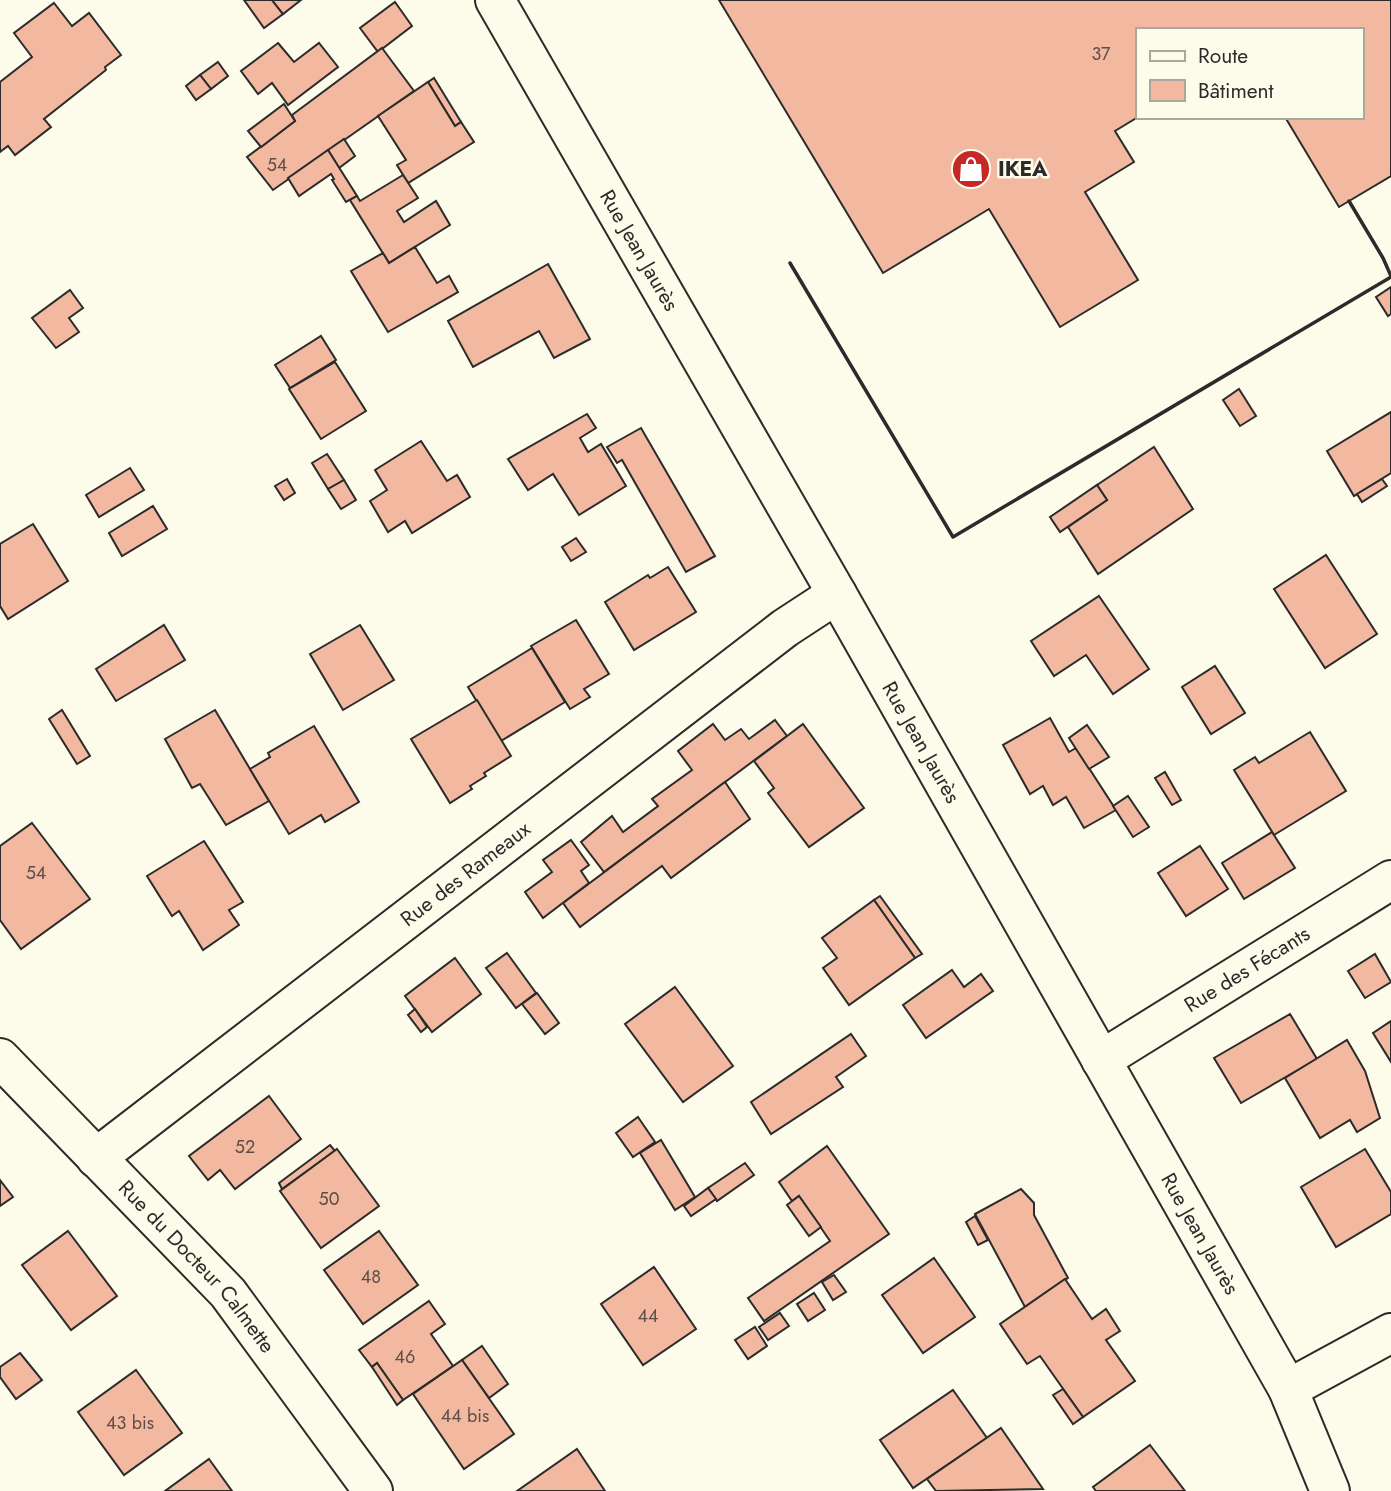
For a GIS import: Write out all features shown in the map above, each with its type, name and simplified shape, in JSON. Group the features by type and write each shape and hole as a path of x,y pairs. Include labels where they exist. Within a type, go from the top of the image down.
{"street":[{"name":"Rue Jean Jaurès","path":"495,0 837,594 1288,1389 1330,1491"},
{"name":"Rue des Rameaux","path":"96,1158 785,628 837,594"},
{"name":"Rue des Fécants","path":"1101,1060 1391,880"},
{"name":"Rue du Docteur Calmette","path":"0,1058 228,1293 373,1491"},
{"path":"1288,1389 1391,1333"}],"building":[{"path":"244,0 272,0 283,14 264,28"},
{"path":"272,0 301,0 283,14"},
{"name":"IKEA","path":"719,0 1391,0 1391,176 1339,207 1286,119 1363,119 1363,28 1136,28 1136,118 1115,131 1134,162 1085,192 1138,280 1060,327 989,209 883,273"},
{"path":"395,2 412,26 378,52 360,28"},
{"path":"54,3 72,26 89,13 121,55 44,119 51,127 15,155 8,146 0,152 0,82 32,57 14,33"},
{"path":"278,43 294,62 319,43 338,67 288,105 272,83 258,94 241,71"},
{"path":"382,48 414,91 273,190 247,157 295,121 292,115"},
{"path":"218,62 228,76 211,89 200,75"},
{"path":"200,75 211,89 196,100 186,86"},
{"path":"434,78 461,122 455,126 428,82"},
{"path":"428,82 455,126 461,122 474,142 408,183 397,165 406,160 378,116"},
{"path":"284,104 295,121 261,147 248,131"},
{"path":"344,139 355,156 339,168 328,150"},
{"path":"328,150 357,196 346,202 331,174 299,196 288,178"},
{"path":"403,175 418,198 397,211 404,222 436,201 450,225 389,263 350,200 357,196 360,201"},
{"path":"415,247 437,283 449,276 458,292 388,332 351,271 383,253 389,263"},
{"path":"548,264 590,339 554,358 539,331 473,367 448,321"},
{"path":"1391,287 1391,314 1388,316 1376,297"},
{"path":"70,290 83,308 69,318 79,332 56,348 32,318"},
{"path":"321,336 336,360 290,388 275,365"},
{"path":"335,362 366,411 321,439 289,389"},
{"path":"1239,389 1256,416 1240,426 1223,400"},
{"path":"1391,412 1391,473 1354,496 1327,451"},
{"path":"587,414 596,428 580,438 588,452 601,444 626,486 579,515 553,474 528,490 508,459"},
{"path":"641,428 715,556 686,572 622,460 617,463 607,447"},
{"path":"421,441 447,481 457,475 470,497 412,533 405,521 388,532 370,501 387,490 375,470"},
{"path":"1154,447 1193,509 1098,574 1068,527 1107,500 1097,485"},
{"path":"327,454 344,480 328,489 312,463"},
{"path":"130,468 144,490 99,517 86,495"},
{"path":"287,479 295,493 284,500 275,486"},
{"path":"1382,479 1387,486 1362,502 1357,494"},
{"path":"344,480 356,500 341,509 328,489"},
{"path":"1097,485 1107,500 1060,532 1050,517"},
{"path":"153,506 167,529 122,556 109,533"},
{"path":"33,524 68,581 8,619 0,606 0,544"},
{"path":"576,538 586,552 571,561 562,547"},
{"path":"1326,555 1377,634 1325,668 1274,589"},
{"path":"668,567 696,612 634,650 605,602 648,575 650,578"},
{"path":"1099,596 1149,669 1113,694 1086,655 1054,676 1031,641"},
{"path":"576,620 609,674 584,689 590,697 570,709 531,646"},
{"path":"164,625 185,660 116,701 96,669"},
{"path":"360,625 394,680 343,710 310,654"},
{"path":"532,648 565,702 501,741 468,687"},
{"path":"1215,666 1245,713 1211,734 1182,687"},
{"path":"477,700 511,756 484,773 486,776 470,786 472,789 450,803 411,739"},
{"path":"62,710 90,756 77,764 49,719"},
{"path":"215,710 269,801 226,825 200,784 192,788 165,739"},
{"path":"1050,718 1069,752 1076,748 1116,810 1084,828 1066,797 1053,805 1043,786 1030,794 1003,745"},
{"path":"775,720 787,736 604,872 581,842 612,816 623,832 658,806 652,799 692,770 678,751 713,724 725,740 741,729 749,739"},
{"path":"803,724 864,808 809,847 768,793 774,788 754,761"},
{"path":"1087,725 1109,757 1089,769 1069,738"},
{"path":"314,726 359,802 325,822 321,815 289,834 250,769 270,757 268,753"},
{"path":"1310,732 1346,791 1274,835 1234,770 1255,757 1259,763"},
{"path":"1165,772 1181,800 1172,805 1155,778"},
{"path":"725,782 750,819 671,878 662,866 580,927 563,903"},
{"path":"1128,796 1149,827 1133,837 1113,806"},
{"path":"32,823 90,899 21,949 0,920 0,846"},
{"path":"1272,832 1295,868 1244,899 1222,863"},
{"path":"571,840 589,865 581,871 589,883 543,918 525,892 552,872 543,860"},
{"path":"204,841 243,902 229,910 239,925 203,950 179,911 172,916 147,876"},
{"path":"1200,846 1228,889 1186,916 1158,873"},
{"path":"880,896 922,954 915,958 874,900"},
{"path":"874,900 915,958 849,1005 823,968 837,958 822,938"},
{"path":"507,953 536,993 516,1008 486,968"},
{"path":"1375,954 1391,982 1365,998 1348,971"},
{"path":"455,958 481,994 432,1032 405,996"},
{"path":"952,970 964,987 981,974 993,991 926,1038 903,1005"},
{"path":"675,987 733,1066 683,1102 625,1024"},
{"path":"537,993 559,1023 545,1034 522,1004"},
{"path":"415,1009 427,1027 421,1032 408,1015"},
{"path":"1290,1014 1317,1059 1241,1103 1214,1058"},
{"path":"1391,1021 1391,1062 1373,1033"},
{"path":"851,1034 866,1056 836,1077 843,1087 771,1134 751,1102"},
{"path":"1347,1040 1365,1071 1380,1118 1357,1132 1350,1120 1320,1138 1285,1078"},
{"path":"269,1096 301,1139 235,1189 220,1170 208,1180 189,1156"},
{"path":"638,1117 655,1142 633,1157 616,1133"},
{"path":"661,1140 695,1197 675,1210 640,1153"},
{"path":"330,1145 335,1151 282,1189 279,1183"},
{"path":"827,1146 889,1234 764,1321 748,1298 830,1241 799,1196 792,1201 779,1182"},
{"path":"337,1149 379,1206 321,1248 280,1191"},
{"path":"1365,1149 1391,1192 1391,1214 1336,1247 1301,1187"},
{"path":"745,1163 754,1175 717,1201 708,1188"},
{"path":"0,1180 13,1197 0,1206"},
{"path":"708,1188 716,1199 691,1216 684,1206"},
{"path":"1021,1189 1034,1203 1034,1215 1068,1278 1025,1307 975,1214"},
{"path":"799,1196 821,1227 809,1236 787,1205"},
{"path":"975,1216 988,1240 978,1245 966,1222"},
{"path":"68,1231 117,1296 71,1330 22,1265"},
{"path":"379,1231 418,1285 363,1324 324,1270"},
{"path":"934,1258 975,1317 923,1353 882,1295"},
{"path":"654,1267 696,1329 643,1365 601,1304"},
{"path":"834,1275 846,1292 833,1300 822,1282"},
{"path":"1065,1279 1092,1319 1106,1309 1120,1331 1106,1340 1135,1381 1083,1417 1040,1356 1027,1364 1000,1324"},
{"path":"814,1293 825,1310 808,1321 797,1304"},
{"path":"429,1301 445,1324 431,1334 453,1366 403,1400 377,1363 372,1367 359,1350"},
{"path":"780,1313 789,1326 768,1340 759,1327"},
{"path":"755,1327 767,1346 748,1359 735,1340"},
{"path":"482,1346 508,1384 489,1398 462,1360"},
{"path":"20,1353 42,1380 16,1399 0,1377 0,1367"},
{"path":"462,1360 514,1434 464,1469 413,1394"},
{"path":"377,1363 403,1400 397,1405 372,1367"},
{"path":"136,1370 182,1433 124,1475 78,1412"},
{"path":"1063,1389 1083,1417 1073,1424 1053,1395"},
{"path":"953,1390 987,1438 913,1488 880,1440"},
{"path":"1001,1428 1043,1489 936,1491 927,1479"},
{"path":"1150,1445 1185,1491 1096,1491 1093,1487"},
{"path":"577,1449 605,1491 517,1491"},
{"path":"209,1459 232,1491 165,1491"}],"wall":[{"path":"1349,201 1391,276"},
{"path":"790,263 953,537 1391,277"}],"place":[{"name":"IKEA","path":"971,169"}]}
